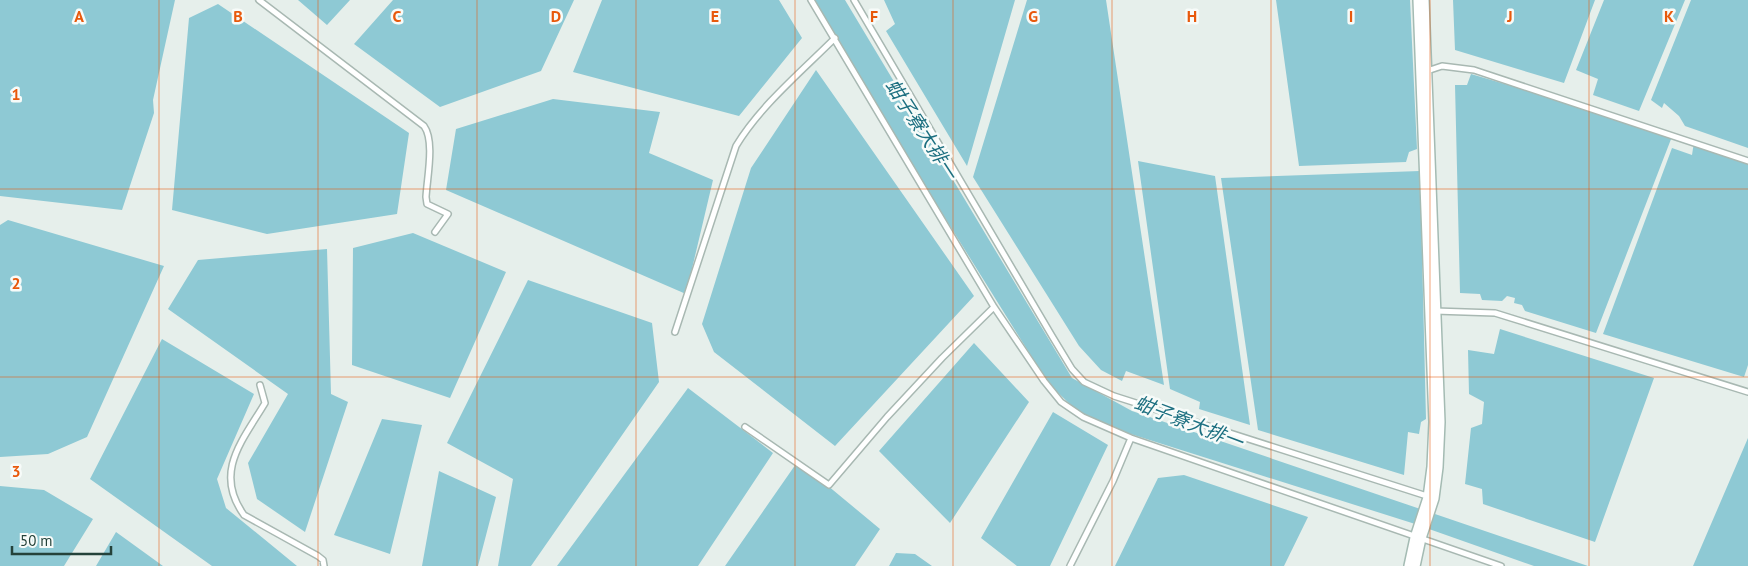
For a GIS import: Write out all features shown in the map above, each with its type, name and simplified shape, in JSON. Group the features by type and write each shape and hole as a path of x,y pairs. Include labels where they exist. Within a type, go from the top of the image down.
{"street":[{"path":"1412,566 1418,538 1431,498 1436,467 1437,422 1421,0"}],"lane":[{"path":"259,0 424,126 428,132 429,144 427,204 448,214 435,232"},
{"path":"810,0 835,38 994,307 1044,381 1061,402 1083,417 1131,438 1501,566"},
{"path":"854,0 1052,336 1072,369 1084,382 1114,396 1431,498"},
{"path":"675,332 736,146 745,130 835,38"},
{"path":"1424,71 1442,66 1474,70 1748,161"},
{"path":"745,427 830,485 887,417 942,358 994,307"},
{"path":"1433,311 1495,313 1748,392"},
{"path":"260,385 265,403 231,464 230,475 236,504 244,515 318,556 324,566"},
{"path":"1070,566 1113,481 1131,438"}],"water":[{"path":"0,0 175,0 153,100 154,113 122,210 0,196"},
{"path":"298,0 350,0 327,25"},
{"path":"393,0 574,0 541,71 440,107 354,44"},
{"path":"602,0 779,0 802,38 739,116 573,72"},
{"name":"蚶子寮大排一","path":"809,0 845,0 1072,378 1132,411 1588,566 1534,566 1412,523 1118,430 1077,411 1048,383"},
{"path":"884,0 1015,0 967,166 886,31 895,24"},
{"path":"1027,0 1106,0 1164,385 1126,371 1122,381 1101,370 1079,346 973,177"},
{"path":"1276,0 1410,0 1417,149 1409,152 1406,162 1299,166"},
{"path":"1453,0 1595,0 1564,83 1455,50"},
{"path":"1604,0 1685,0 1639,111 1593,95 1598,79 1576,70"},
{"path":"1691,0 1748,0 1748,148 1685,126 1679,116 1664,103 1662,108 1651,100"},
{"path":"218,4 409,133 397,214 267,234 172,210 189,18"},
{"path":"816,70 974,296 835,446 714,352 702,324 751,168"},
{"path":"1471,74 1673,134 1596,333 1525,311 1522,305 1514,303 1515,298 1507,296 1502,301 1482,300 1480,294 1460,293 1455,85 1467,85"},
{"path":"553,99 660,112 649,153 713,180 686,294 446,190 456,129"},
{"path":"1694,142 1748,161 1748,365 1744,377 1603,334 1672,148 1692,155"},
{"path":"1138,161 1215,176 1250,425 1199,409 1200,402 1170,389"},
{"path":"1420,171 1426,419 1421,422 1419,434 1408,432 1404,475 1258,430 1221,178"},
{"path":"8,220 164,266 87,437 48,454 0,457 0,225"},
{"path":"413,233 506,272 450,398 352,365 353,248"},
{"path":"327,249 331,394 348,402 305,532 257,499 248,463 288,394 168,309 198,260"},
{"path":"528,280 652,323 659,382 531,566 498,566 513,479 447,443"},
{"path":"1500,329 1654,378 1595,542 1483,504 1482,489 1465,484 1471,428 1482,424 1484,402 1469,394 1468,350 1494,354"},
{"path":"162,339 254,394 217,479 226,508 297,566 212,566 90,479"},
{"path":"974,343 1029,402 950,523 879,451"},
{"path":"688,388 773,453 698,566 557,566"},
{"path":"1053,412 1108,445 1050,566 1017,566 981,538"},
{"path":"382,419 422,425 390,554 334,535"},
{"path":"1748,438 1748,566 1693,566"},
{"path":"798,461 880,529 855,566 725,566"},
{"path":"439,471 496,497 478,566 422,566"},
{"path":"1184,475 1308,517 1284,566 1115,566 1158,478"},
{"path":"0,486 44,490 93,519 64,566 0,566"},
{"path":"116,532 163,566 96,566"},
{"path":"896,553 915,554 932,566 889,566"}]}
